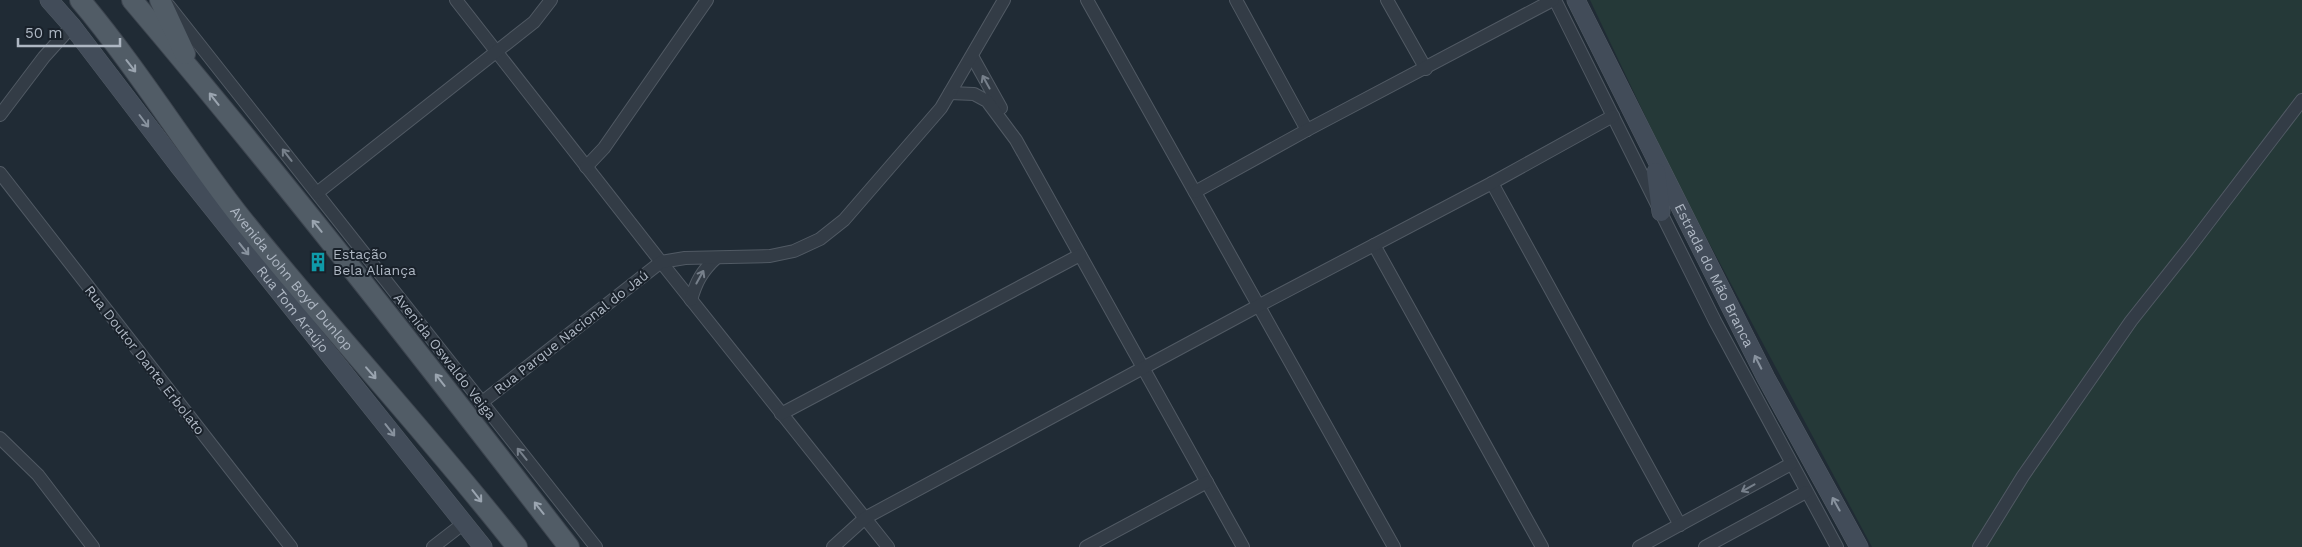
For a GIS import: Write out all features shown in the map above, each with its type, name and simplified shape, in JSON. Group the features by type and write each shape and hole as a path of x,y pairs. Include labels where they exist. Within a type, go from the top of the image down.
{"main road":[{"name":"Rua Tom Araújo","path":"49,0 72,26 178,165 483,547"},
{"name":"Avenida John Boyd Dunlop","path":"80,0 151,92 217,187 261,242 462,478 517,547"},
{"path":"132,0 193,72 391,317 569,547"},
{"path":"160,0 193,72"},
{"name":"Estrada do Mão Branca","path":"1576,0 1766,378 1859,547"},
{"path":"1650,150 1658,182 1661,212"}],"street":[{"name":"Avenida Oswaldo Veiga","path":"165,0 596,547"},
{"path":"456,0 691,300 888,547"},
{"path":"317,193 534,22 551,0"},
{"path":"586,167 604,148 707,0"},
{"path":"661,262 684,258 770,256 794,251 820,239 844,220 941,108 1004,0"},
{"path":"1236,0 1307,130"},
{"path":"1387,0 1426,68"},
{"path":"1195,192 1307,130 1554,0 1791,464 1837,547"},
{"path":"1087,1 1394,547"},
{"path":"0,115 44,57 72,26"},
{"path":"972,56 1007,119 1016,140 1243,547"},
{"path":"950,92 974,94 988,101 1016,140"},
{"path":"1979,547 2024,476 2131,321 2302,100"},
{"path":"833,547 865,518 1258,306 1492,183 1613,116"},
{"name":"Rua Doutor Dante Erbolato","path":"0,174 290,547"},
{"path":"1492,183 1680,525"},
{"path":"1374,245 1542,547"},
{"path":"782,414 1080,255"},
{"path":"691,300 700,275 716,258"},
{"name":"Rua Parque Nacional do Jaú","path":"481,403 661,262"},
{"path":"0,438 38,475 93,547"},
{"path":"1639,547 1791,464"},
{"path":"1086,547 1206,482"},
{"path":"1705,547 1806,492"},
{"path":"433,547 464,522"}],"green space":[{"path":"1590,0 2302,0 2302,547 1872,547 1677,183"}],"place":[{"name":"Estação Bela Aliança","path":"318,262"}]}
